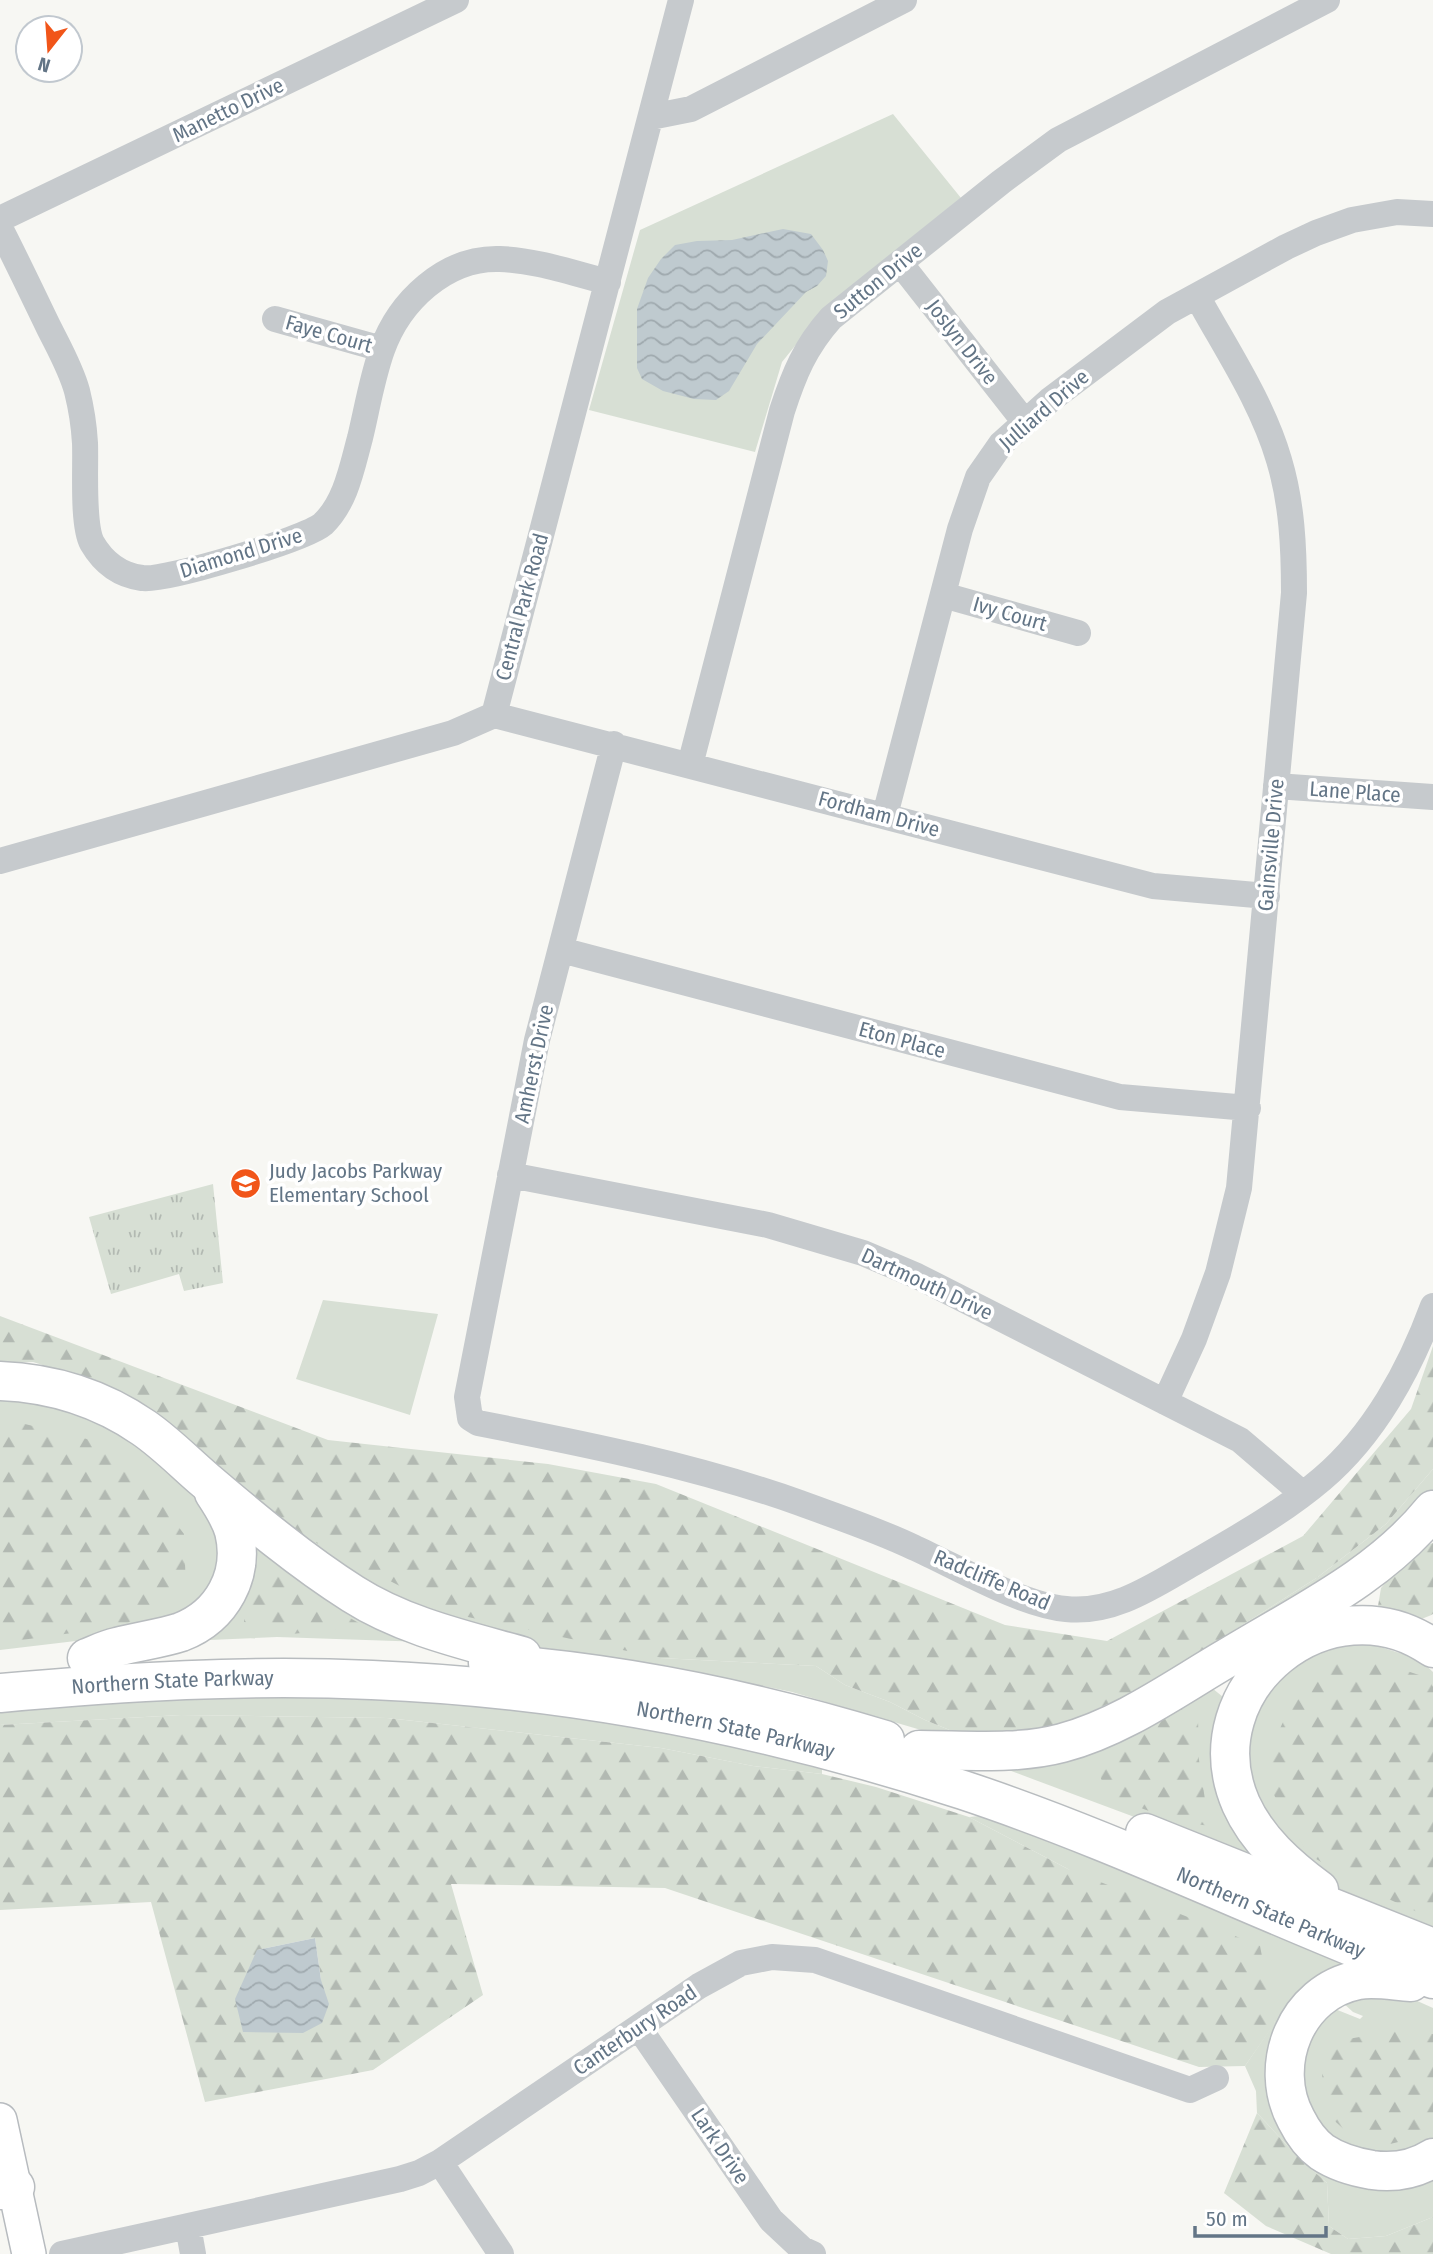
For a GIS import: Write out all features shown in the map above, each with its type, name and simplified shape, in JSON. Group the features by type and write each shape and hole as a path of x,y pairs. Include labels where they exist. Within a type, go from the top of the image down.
{"highway":[{"path":"0,1381 53,1388 93,1400 118,1412 169,1447 205,1480 322,1573 355,1595 418,1625 564,1669"},
{"path":"87,1658 115,1647 182,1632 198,1624 224,1600 236,1567 234,1531 226,1512 205,1480"},
{"path":"919,1750 1017,1750 1059,1744 1093,1733 1141,1709 1349,1585 1385,1560 1433,1510"},
{"path":"1372,1923 1304,1879 1279,1859 1262,1837 1241,1804 1233,1778 1233,1729 1246,1693 1265,1665 1290,1645 1320,1631 1353,1625 1383,1627 1421,1640 1433,1648"},
{"name":"Northern State Parkway","path":"0,1669 87,1658 229,1654 436,1659 564,1669 680,1687 823,1721 919,1750 1093,1813 1433,1948"},
{"name":"Northern State Parkway","path":"0,1693 198,1678 370,1679 523,1691 662,1714 846,1755 965,1791 1085,1836 1433,1981"},
{"path":"1433,1981 1358,1980 1328,1992 1313,2004 1293,2034 1283,2070 1292,2111 1307,2137 1329,2156 1359,2168 1387,2172 1405,2169 1433,2158"}],"main road":[{"path":"0,2120 7,2189 29,2254"}],"street":[{"name":"Manetto Drive","path":"0,219 456,0"},
{"name":"Central Park Road","path":"494,715 681,0"},
{"path":"651,117 691,109 904,0"},
{"name":"Sutton Drive","path":"690,765 782,411 794,371 817,334 831,318 1058,140 1327,0"},
{"name":"Julliard Drive","path":"885,816 971,492 1000,444 1024,421 1167,312 1286,247 1352,220 1397,212 1433,214"},
{"name":"Diamond Drive","path":"0,228 77,390 85,440 87,513 91,540 106,562 121,572 146,579 171,575 289,541 323,524 342,498 382,349 408,303 423,288 449,272 475,262 497,259 533,262 608,282"},
{"name":"Joslyn Drive","path":"900,263 1024,421"},
{"name":"Gainsville Drive","path":"1165,1402 1194,1339 1218,1273 1239,1188 1294,593 1290,511 1279,460 1261,414 1198,296"},
{"name":"Faye Court","path":"275,319 382,349"},
{"name":"Ivy Court","path":"943,595 1078,633"},
{"path":"0,861 453,733 494,715"},
{"name":"Fordham Drive","path":"494,715 1153,886 1267,895"},
{"name":"Amherst Drive","path":"469,1387 537,1040 614,744"},
{"name":"Lane Place","path":"1276,786 1433,797"},
{"name":"Eton Place","path":"561,950 1120,1097 1248,1108"},
{"name":"Dartmouth Drive","path":"510,1175 768,1225 863,1253 917,1276 1240,1440 1303,1494"},
{"name":"Radcliffe Road","path":"469,1387 467,1410 470,1418 478,1423 665,1462 797,1502 911,1545 1033,1602 1064,1609 1088,1610 1109,1606 1148,1590 1261,1524 1323,1479 1350,1451 1387,1401 1423,1335 1433,1306"},
{"name":"Canterbury Road","path":"62,2254 419,2173 440,2162 699,1986 741,1963 772,1957 815,1959 1190,2090 1216,2078"},
{"name":"Lark Drive","path":"639,2028 771,2220 802,2249 813,2254"},
{"path":"440,2162 500,2254"},
{"path":"188,2226 193,2254"}],"green space":[{"path":"893,114 961,198 828,305 782,362 755,452 589,410 640,230"},
{"path":"213,1184 223,1283 184,1291 179,1274 111,1294 89,1217"},
{"path":"323,1300 438,1314 410,1415 296,1379"},
{"path":"0,1316 328,1440 548,1464 656,1484 1005,1625 1107,1641 1303,1536 1411,1409 1433,1346 1433,1469 1386,1524 1318,1577 1143,1688 1026,1741 979,1742 845,1685 816,1666 660,1658 454,1614 301,1535 91,1380 33,1362 0,1363"},
{"path":"0,1395 83,1413 130,1441 191,1487 217,1513 226,1573 168,1630 0,1650"},
{"path":"0,1418 91,1440 140,1476 184,1534 186,1591 122,1626 0,1643"},
{"path":"1433,1469 1433,1494 1410,1523 1094,1726 1026,1741 1143,1688 1318,1577 1386,1524"},
{"path":"301,1535 660,1658 816,1666 845,1685 979,1742 938,1735 792,1692 662,1665 498,1641 365,1591"},
{"path":"246,1541 425,1642 277,1637 186,1641"},
{"path":"1433,1543 1433,1614 1410,1621 1391,1616 1378,1606 1381,1588 1414,1549"},
{"path":"280,1573 317,1599 364,1626 292,1634 244,1622 248,1588"},
{"path":"1364,1642 1419,1659 1433,1672 1433,1927 1344,1891 1311,1874 1265,1828 1248,1777 1246,1731 1268,1689 1308,1652"},
{"path":"1368,1658 1428,1678 1433,1687 1433,1919 1364,1888 1308,1854 1274,1795 1270,1750 1296,1694 1335,1660"},
{"path":"1207,1684 1228,1701 1255,1845 1248,1853 1164,1828 1003,1768"},
{"path":"340,1693 496,1706 616,1722 822,1764 822,1774 753,1766 661,1748 387,1718 181,1715 0,1725 0,1710 49,1705"},
{"path":"1179,1708 1198,1718 1199,1760 1209,1826 1156,1814 1106,1792 1096,1765 1114,1750"},
{"path":"181,1715 387,1718 661,1748 753,1766 822,1774 876,1787 969,1817 1068,1869 1260,1946 1275,2023 1245,2066 1199,2067 665,1888 451,1884 483,1995 373,2070 205,2102 151,1902 0,1910 0,1725","holes":["315,1938 321,1980 257,1950"]},
{"path":"990,1815 1372,1971 1316,1984 1293,2141 1433,2176 1433,2217 1386,2236 1348,2239 1329,2226 1327,2183 1299,2158 1257,2113 1256,2091 1245,2066 1275,2022 1068,1869 969,1817"},
{"path":"1404,1995 1433,2008 1433,2141 1380,2159 1337,2143 1310,2118 1299,2090 1303,2053 1318,2024 1335,2009 1360,2019 1363,2016 1353,2012 1342,2002 1367,1996"},
{"path":"1395,2031 1433,2034 1433,2121 1423,2136 1390,2144 1349,2134 1325,2112 1321,2060 1342,2040"},
{"path":"1257,2113 1299,2158 1327,2183 1329,2226 1348,2239 1386,2236 1433,2217 1433,2254 1331,2254 1266,2226 1224,2193"}],"water":[{"path":"783,229 811,234 828,261 826,276 817,286 806,292 757,344 729,391 716,400 694,399 663,391 642,379 637,368 637,309 648,278 661,259 675,245 732,240"},
{"path":"315,1938 321,1980 329,2004 322,2023 303,2033 243,2032 235,1999 257,1950"}],"place":[{"name":"Judy Jacobs Parkway Elementary School","path":"246,1183"}]}
